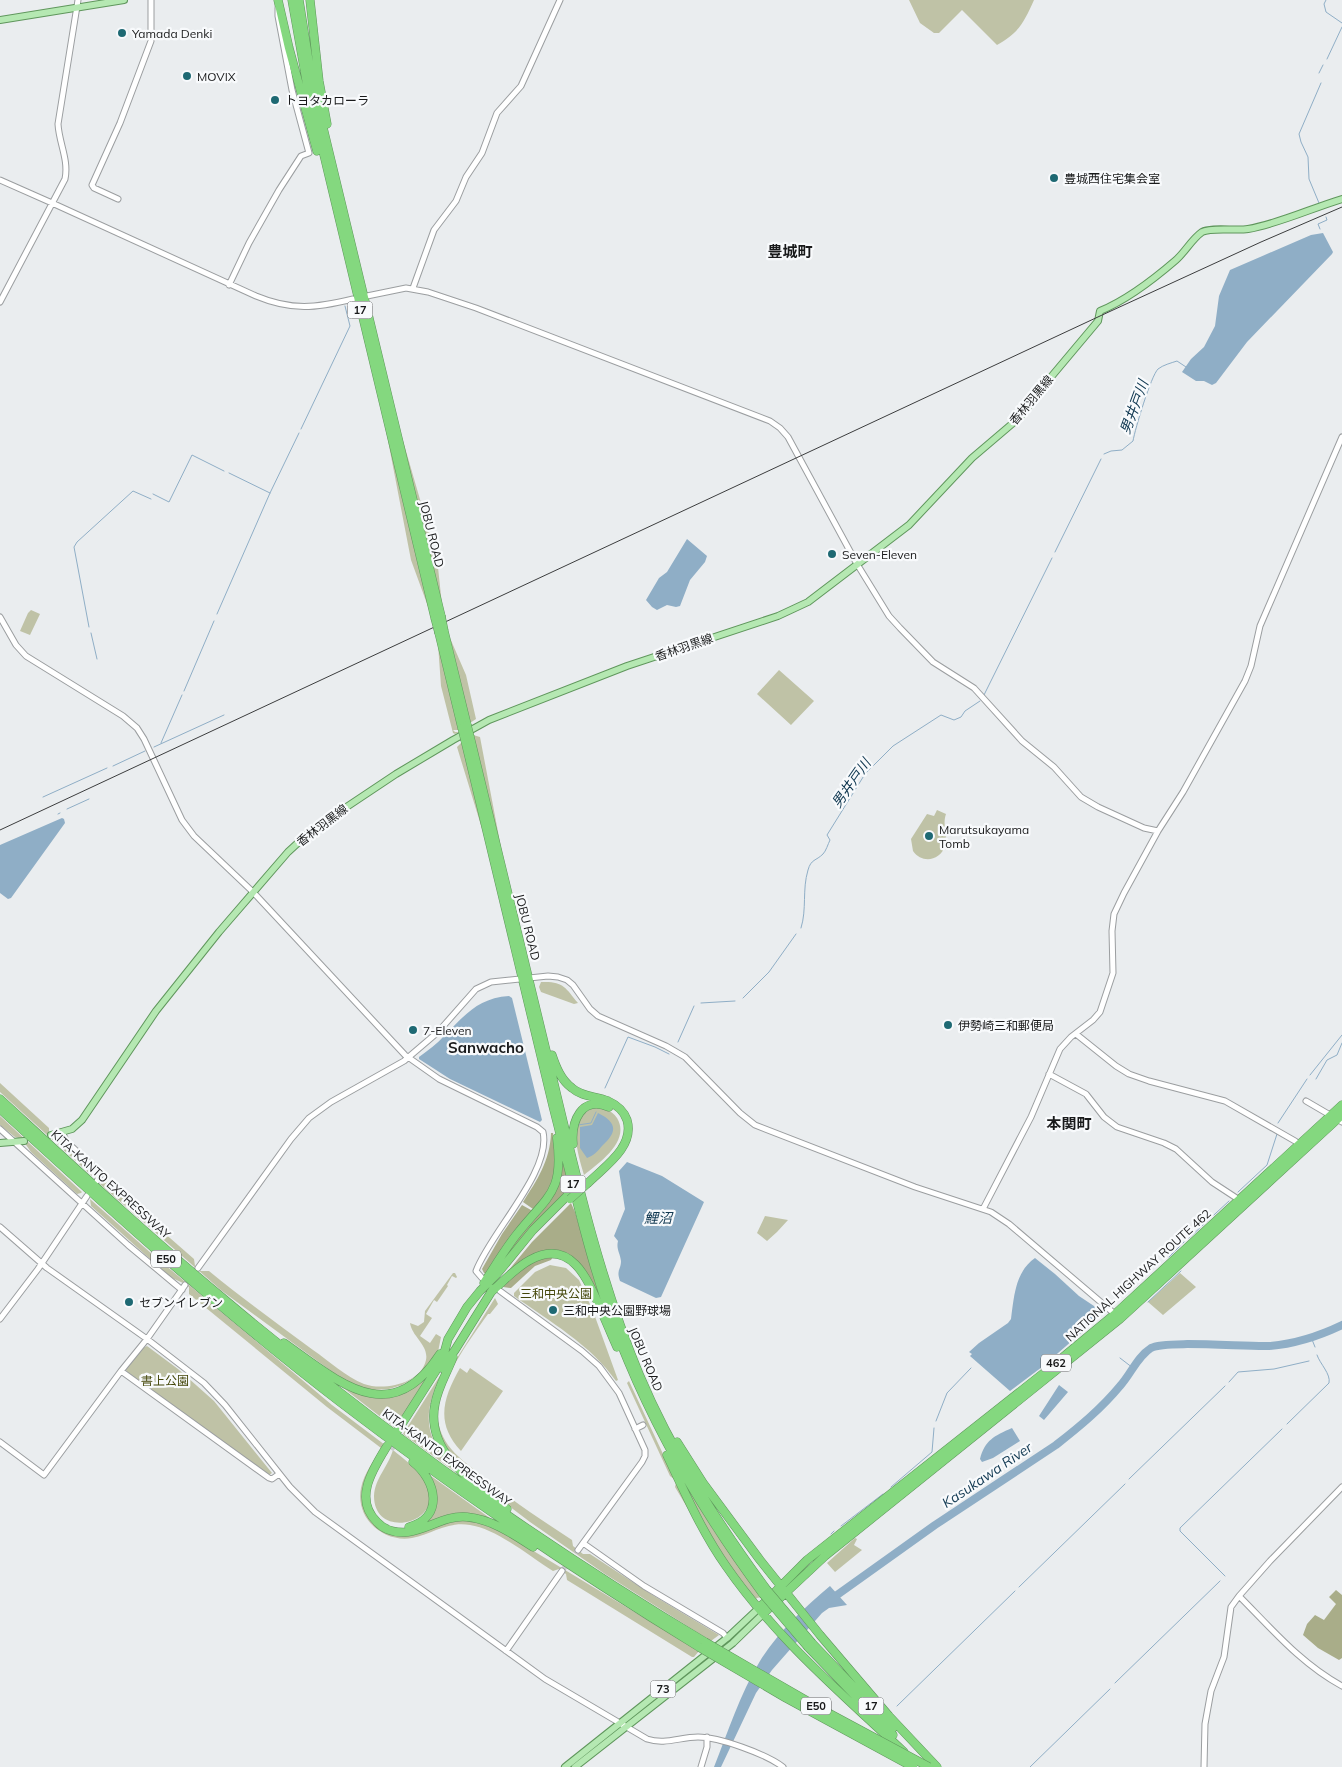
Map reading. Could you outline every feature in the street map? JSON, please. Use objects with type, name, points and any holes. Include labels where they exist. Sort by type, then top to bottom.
[{"type":"highway","name":"JOBU ROAD","points":[[292,0],[307,84],[442,632],[525,978],[548,1088],[598,1278],[619,1339],[658,1429],[704,1510],[765,1592],[810,1645],[923,1767]]},
{"type":"highway","name":"JOBU ROAD","points":[[299,0],[312,82],[338,205]]},
{"type":"highway","points":[[310,0],[319,82],[338,205]]},
{"type":"highway","points":[[279,3],[311,130],[338,205]]},
{"type":"highway","name":"JOBU ROAD","points":[[525,978],[538,1013],[586,1212],[612,1302],[627,1343],[651,1400],[696,1486],[765,1592]]},
{"type":"highway","points":[[538,1013],[547,1036],[553,1060],[564,1081],[577,1092],[604,1100],[616,1106],[623,1113],[627,1122],[628,1136],[622,1150],[587,1180]]},
{"type":"highway","points":[[480,1291],[510,1242],[546,1202],[556,1182],[559,1156],[548,1088]]},
{"type":"highway","name":"KITA-KANTO EXPRESSWAY","points":[[0,1099],[109,1199],[224,1299],[343,1395],[409,1444],[513,1519],[786,1698],[913,1767]]},
{"type":"highway","points":[[224,1299],[350,1387],[364,1392],[389,1393],[405,1388],[430,1368],[446,1345],[467,1307],[480,1291],[497,1274],[533,1230],[569,1197],[587,1180],[619,1145],[623,1136],[623,1123],[613,1109],[604,1105],[593,1105],[580,1112],[572,1130],[573,1145],[581,1176],[586,1212]]},
{"type":"highway","name":"NATIONAL HIGHWAY ROUTE 462","points":[[761,1611],[783,1589],[1117,1316],[1338,1118],[1342,1105]]},
{"type":"highway","name":"KITA-KANTO EXPRESSWAY","points":[[0,1109],[170,1263],[338,1401],[472,1499],[610,1592],[837,1718],[931,1767]]},
{"type":"highway","name":"NATIONAL HIGHWAY ROUTE 462","points":[[1242,1202],[1300,1145],[1338,1118]]},
{"type":"highway","points":[[496,1291],[500,1276],[525,1244],[569,1197]]},
{"type":"highway","points":[[446,1345],[442,1361],[399,1431],[496,1291],[522,1265],[540,1256],[558,1255],[574,1262],[590,1283],[647,1414],[708,1538],[733,1576],[777,1629],[829,1683],[923,1767]]},
{"type":"highway","points":[[455,1350],[434,1405],[434,1429],[441,1446],[454,1464],[469,1479],[565,1553]]},
{"type":"highway","points":[[642,1394],[647,1414],[658,1429]]},
{"type":"highway","points":[[651,1400],[703,1483],[783,1589],[889,1716],[937,1767]]},
{"type":"highway","points":[[338,1401],[419,1467],[429,1480],[434,1496],[431,1510],[423,1520],[406,1528],[398,1528],[385,1523],[376,1514],[370,1501],[373,1481],[389,1447],[368,1481],[366,1495],[370,1514],[383,1528],[394,1532],[407,1532],[452,1517],[468,1517],[482,1520],[504,1529],[610,1592]]},
{"type":"highway","name":"JOBU ROAD","points":[[810,1645],[931,1767]]},
{"type":"main road","points":[[0,20],[78,4],[124,0]]},
{"type":"main road","name":"香林羽黒線","points":[[50,1135],[74,1128],[82,1120],[156,1011],[253,892],[288,852],[312,830],[396,774],[479,725],[627,666],[796,609],[808,602],[909,525],[972,458],[1019,418],[1098,321],[1100,311],[1120,302],[1160,272],[1176,259],[1201,233],[1208,230],[1254,228],[1342,199]]},
{"type":"main road","points":[[0,1143],[24,1141]]},
{"type":"main road","name":"73","points":[[565,1767],[761,1611]]},
{"type":"main road","name":"73","points":[[576,1767],[741,1636],[761,1611]]},
{"type":"street","points":[[118,200],[94,188],[92,185],[120,123],[151,41],[151,0]]},
{"type":"street","points":[[413,288],[434,230],[456,201],[466,177],[482,153],[497,113],[521,86],[560,0]]},
{"type":"street","points":[[229,284],[248,243],[279,190],[301,156],[309,152],[300,125],[290,81],[278,16],[279,3]]},
{"type":"street","points":[[0,302],[66,174],[58,124],[78,4]]},
{"type":"street","points":[[0,180],[52,202],[266,301],[288,306],[323,306],[353,300]]},
{"type":"street","points":[[367,296],[398,289],[413,288],[476,308],[774,423],[788,437],[857,564],[889,616],[933,662],[974,688],[1022,741],[1050,764],[1081,797],[1144,828],[1158,831]]},
{"type":"street","points":[[983,1209],[1031,1117],[1060,1050],[1093,1020],[1102,1006],[1113,973],[1112,931],[1114,914],[1158,831],[1183,792],[1245,681],[1251,666],[1260,626],[1342,437]]},
{"type":"street","points":[[0,617],[16,645],[26,656],[123,716],[136,728],[144,739],[185,824],[194,836],[253,892],[408,1058],[451,1085],[537,1127],[543,1132],[543,1150],[539,1164],[485,1253],[476,1271],[482,1278]]},
{"type":"street","points":[[198,1268],[305,1122],[320,1109],[408,1058],[438,1032],[476,989],[491,982],[554,976],[563,978],[573,985],[587,1006],[598,1016],[674,1050],[691,1062],[754,1125],[920,1189],[983,1209],[1002,1219],[1117,1316]]},
{"type":"street","points":[[1076,1034],[1129,1074],[1225,1101],[1295,1140],[1300,1145]]},
{"type":"street","points":[[1049,1074],[1086,1094],[1104,1117],[1113,1125],[1176,1149],[1212,1182],[1242,1202]]},
{"type":"street","points":[[1306,1101],[1338,1118]]},
{"type":"street","points":[[0,1129],[82,1203],[184,1288],[148,1339],[121,1370],[44,1475],[0,1442]]},
{"type":"street","points":[[62,1132],[66,1140],[99,1172],[100,1175],[97,1181]]},
{"type":"street","points":[[0,1319],[42,1263],[87,1196]]},
{"type":"street","points":[[0,1227],[42,1263],[188,1369],[212,1391],[296,1495],[315,1512],[545,1679],[643,1738],[655,1742],[666,1742],[707,1737],[750,1751],[783,1767]]},
{"type":"street","points":[[496,1291],[582,1351],[599,1366],[619,1393],[645,1450],[644,1458],[578,1550]]},
{"type":"street","points":[[121,1370],[269,1478],[279,1474]]},
{"type":"street","points":[[635,1429],[643,1425]]},
{"type":"street","points":[[1204,1767],[1204,1733],[1211,1691],[1224,1657],[1231,1607],[1239,1596],[1342,1487]]},
{"type":"street","points":[[583,1543],[626,1574],[723,1633],[727,1638]]},
{"type":"street","points":[[506,1651],[562,1571]]},
{"type":"street","points":[[1239,1596],[1301,1658],[1342,1686]]},
{"type":"street","points":[[701,1767],[707,1746],[707,1737]]},
{"type":"green space","points":[[909,0],[1034,0],[1016,31],[997,45],[962,10],[939,33],[934,33],[920,23]]},
{"type":"green space","points":[[385,425],[430,612],[411,560]]},
{"type":"green space","points":[[399,427],[437,558],[442,605]]},
{"type":"green space","points":[[31,610],[40,614],[30,635],[20,631]]},
{"type":"green space","points":[[450,638],[466,675],[476,719],[470,723]]},
{"type":"green space","points":[[438,644],[459,730],[453,730],[459,732],[455,734],[453,733],[441,686]]},
{"type":"green space","points":[[779,670],[814,701],[791,725],[757,694]]},
{"type":"green space","points":[[473,735],[480,737],[503,858]]},
{"type":"green space","points":[[462,742],[483,832],[457,747]]},
{"type":"green space","name":"Marutsukayama Tomb","points":[[937,810],[946,814],[945,846],[943,851],[935,858],[921,858],[913,851],[911,839],[927,814],[934,816]]},
{"type":"green space","points":[[541,982],[563,986],[578,1003],[574,1004],[541,992],[539,987]]},
{"type":"green space","points":[[0,1083],[49,1128],[49,1133],[53,1139],[60,1138],[91,1168],[92,1176],[0,1092]]},
{"type":"green space","points":[[593,1108],[600,1108],[615,1115],[620,1127],[620,1135],[617,1143],[605,1158],[584,1175],[577,1148],[577,1129],[579,1121],[585,1113]]},
{"type":"green space","points":[[0,1116],[82,1192],[77,1194],[31,1152],[22,1139],[15,1137],[0,1125]]},
{"type":"green space","points":[[551,1133],[553,1133],[556,1151],[555,1174],[549,1191],[486,1274],[482,1269],[502,1234],[522,1205],[531,1210],[533,1209],[523,1202],[538,1178],[545,1161]]},
{"type":"green space","points":[[562,1156],[570,1188],[565,1188],[568,1192],[520,1240],[496,1272],[506,1251],[549,1200]]},
{"type":"green space","points":[[106,1182],[194,1259],[195,1266],[201,1271],[209,1271],[338,1368],[364,1384],[381,1387],[400,1384],[417,1375],[423,1368],[426,1360],[425,1350],[411,1328],[410,1323],[418,1326],[424,1322],[425,1311],[453,1273],[455,1273],[457,1277],[452,1276],[448,1286],[437,1302],[434,1300],[426,1314],[432,1318],[420,1336],[430,1343],[436,1334],[441,1337],[438,1352],[421,1373],[402,1385],[389,1389],[366,1389],[342,1379],[222,1291],[100,1184]]},
{"type":"green space","points":[[90,1199],[152,1254],[332,1405],[385,1445],[367,1475],[362,1495],[366,1513],[378,1528],[395,1536],[405,1536],[460,1520],[476,1522],[490,1527],[517,1541],[699,1651],[692,1657],[567,1580],[566,1574],[559,1569],[553,1571],[502,1537],[491,1532],[462,1524],[447,1526],[412,1538],[401,1539],[391,1537],[373,1526],[362,1509],[360,1499],[361,1488],[364,1477],[381,1448],[327,1407],[189,1294],[189,1287],[168,1275],[91,1206]]},
{"type":"green space","points":[[571,1203],[603,1307],[577,1261],[552,1251],[503,1277],[532,1242]]},
{"type":"green space","points":[[765,1216],[788,1220],[767,1241],[757,1233]]},
{"type":"green space","points":[[553,1257],[551,1260],[535,1266],[511,1288],[503,1287],[513,1276],[531,1263]]},
{"type":"green space","name":"三和中央公園","points":[[550,1265],[566,1268],[579,1280],[593,1311],[618,1380],[616,1381],[606,1368],[582,1345],[514,1296],[514,1293],[535,1272]]},
{"type":"green space","points":[[1180,1273],[1196,1287],[1163,1315],[1148,1302]]},
{"type":"green space","points":[[495,1298],[498,1304],[488,1314],[467,1345],[453,1367],[443,1388],[457,1358]]},
{"type":"green space","name":"書上公園","points":[[147,1346],[178,1369],[214,1401],[272,1473],[269,1475],[127,1372],[125,1368]]},
{"type":"green space","points":[[460,1368],[467,1373],[470,1368],[503,1391],[461,1451],[447,1430],[444,1410],[449,1390]]},
{"type":"green space","points":[[432,1369],[395,1428],[342,1387],[357,1393],[381,1397],[400,1391]]},
{"type":"green space","points":[[441,1374],[431,1402],[429,1425],[437,1447],[454,1471],[403,1434]]},
{"type":"green space","points":[[629,1381],[670,1469],[710,1546],[675,1487],[676,1483],[670,1476],[627,1383]]},
{"type":"green space","points":[[439,1401],[438,1418],[442,1435],[451,1449],[462,1460],[513,1500],[572,1540],[573,1546],[583,1554],[590,1554],[654,1596],[719,1635],[711,1641],[605,1574],[530,1522],[476,1481],[452,1458],[438,1431],[436,1410]]},
{"type":"green space","points":[[393,1450],[421,1475],[430,1494],[428,1506],[420,1516],[410,1521],[397,1523],[386,1519],[377,1511],[374,1496],[379,1478]]},
{"type":"green space","points":[[679,1474],[714,1531],[761,1597],[755,1600],[720,1554]]},
{"type":"green space","points":[[431,1476],[494,1521],[474,1515],[458,1514],[442,1517],[422,1525],[436,1502],[436,1491]]},
{"type":"green space","points":[[855,1538],[857,1539],[854,1545],[862,1550],[835,1572],[827,1563]]},
{"type":"green space","points":[[1336,1590],[1342,1595],[1342,1658],[1339,1660],[1318,1648],[1303,1635],[1307,1624],[1315,1615],[1324,1620],[1336,1604],[1329,1597]]},
{"type":"water","points":[[1323,233],[1333,252],[1332,254],[1247,342],[1216,383],[1212,385],[1204,381],[1196,381],[1182,372],[1191,359],[1204,347],[1215,326],[1219,296],[1230,270],[1311,235]]},
{"type":"water","points":[[687,539],[707,556],[705,562],[690,580],[680,606],[667,605],[657,610],[646,600],[659,578],[667,572]]},
{"type":"water","points":[[62,818],[65,823],[11,898],[8,899],[0,893],[0,845]]},
{"type":"water","points":[[509,996],[512,998],[542,1120],[540,1122],[450,1079],[419,1059],[480,1004],[498,997]]},
{"type":"water","points":[[598,1113],[609,1120],[612,1124],[613,1132],[597,1151],[587,1158],[580,1148],[580,1127],[592,1125]]},
{"type":"water","name":"鯉沼","points":[[627,1162],[662,1176],[704,1202],[661,1297],[656,1298],[620,1281],[621,1261],[618,1241],[614,1236],[625,1209],[619,1171]]},
{"type":"water","points":[[1035,1258],[1079,1296],[1097,1308],[1097,1315],[1081,1333],[1042,1367],[1010,1391],[970,1356],[972,1354],[969,1352],[1011,1319],[1019,1278],[1023,1270]]},
{"type":"water","points":[[1059,1385],[1068,1392],[1044,1420],[1039,1416]]},
{"type":"water","points":[[1012,1428],[1020,1441],[993,1458],[982,1462],[980,1459],[982,1453],[991,1439]]},
{"type":"water","points":[[830,1586],[847,1605],[829,1608],[822,1613],[772,1670],[756,1693],[721,1767],[714,1767],[740,1700],[767,1650],[792,1621]]},
{"type":"waterway","name":"男井戸川","points":[[1326,0],[1324,4],[1326,12],[1342,23]]},
{"type":"waterway","name":"男井戸川","points":[[1327,59],[1342,27]]},
{"type":"waterway","name":"男井戸川","points":[[1319,73],[1323,65]]},
{"type":"waterway","name":"男井戸川","points":[[1319,203],[1309,179],[1308,157],[1299,134],[1321,83]]},
{"type":"waterway","name":"男井戸川","points":[[1320,229],[1318,224],[1327,220],[1326,217]]},
{"type":"waterway","points":[[301,429],[350,326],[345,306]]},
{"type":"waterway","name":"男井戸川","points":[[1104,454],[1122,450],[1133,441],[1140,415],[1158,369],[1177,361],[1186,367]]},
{"type":"waterway","points":[[217,614],[270,493],[299,433]]},
{"type":"waterway","points":[[153,494],[169,502],[192,455],[224,471]]},
{"type":"waterway","name":"男井戸川","points":[[1055,552],[1101,459]]},
{"type":"waterway","points":[[229,473],[270,493]]},
{"type":"waterway","points":[[89,627],[74,547],[77,542],[133,491],[151,499]]},
{"type":"waterway","name":"男井戸川","points":[[984,695],[1052,558]]},
{"type":"waterway","points":[[184,691],[214,621]]},
{"type":"waterway","points":[[91,633],[97,659]]},
{"type":"waterway","points":[[161,743],[182,695]]},
{"type":"waterway","name":"男井戸川","points":[[801,928],[804,914],[806,877],[809,866],[825,851],[830,840],[827,835],[865,774],[893,746],[941,715],[954,720],[961,717],[965,711],[980,701]]},
{"type":"waterway","points":[[154,747],[224,715]]},
{"type":"waterway","points":[[113,766],[145,751]]},
{"type":"waterway","points":[[43,797],[107,768]]},
{"type":"waterway","points":[[67,809],[89,799]]},
{"type":"waterway","name":"男井戸川","points":[[743,998],[769,972],[796,934]]},
{"type":"waterway","name":"男井戸川","points":[[701,1003],[735,1001]]},
{"type":"waterway","name":"男井戸川","points":[[678,1042],[694,1006]]},
{"type":"waterway","points":[[1310,1075],[1342,1035]]},
{"type":"waterway","name":"男井戸川","points":[[605,1088],[628,1037],[669,1054]]},
{"type":"waterway","points":[[1316,1079],[1327,1060],[1337,1055],[1342,1043]]},
{"type":"waterway","points":[[1278,1123],[1307,1079]]},
{"type":"waterway","name":"男井戸川","points":[[578,1125],[591,1123],[596,1112]]},
{"type":"waterway","points":[[1238,1192],[1267,1165],[1277,1134]]},
{"type":"waterway","points":[[1189,1238],[1229,1201]]},
{"type":"waterway","points":[[1169,1257],[1184,1242]]},
{"type":"waterway","points":[[1148,1302],[1181,1271]]},
{"type":"waterway","name":"Kasukawa River","points":[[830,1600],[935,1525],[1056,1445],[1105,1402],[1124,1381],[1142,1356],[1151,1348],[1172,1344],[1278,1345],[1306,1339],[1342,1325]]},
{"type":"waterway","points":[[1311,1337],[1315,1347]]},
{"type":"waterway","points":[[1287,1424],[1329,1383],[1328,1376],[1317,1355]]},
{"type":"waterway","points":[[1120,1358],[1133,1368]]},
{"type":"waterway","points":[[1229,1382],[1238,1372],[1274,1369],[1309,1361]]},
{"type":"waterway","points":[[936,1421],[947,1393],[971,1368]]},
{"type":"waterway","points":[[1129,1479],[1225,1386]]},
{"type":"waterway","points":[[891,1487],[932,1452],[934,1428]]},
{"type":"waterway","points":[[1225,1576],[1180,1531],[1180,1528],[1282,1429]]},
{"type":"waterway","points":[[1019,1587],[1125,1484]]},
{"type":"waterway","points":[[841,1526],[883,1494]]},
{"type":"waterway","points":[[831,1534],[834,1531]]},
{"type":"waterway","points":[[1115,1683],[1220,1581]]},
{"type":"waterway","points":[[897,1706],[1015,1591]]},
{"type":"waterway","points":[[1030,1767],[1110,1689]]},
{"type":"tunnel","points":[[390,1449],[401,1433]]},
{"type":"tunnel","points":[[562,1571],[578,1550]]},
{"type":"railway","points":[[0,830],[1100,316],[1342,207]]},
{"type":"place","name":"Yamada Denki","points":[[122,33]]},
{"type":"place","name":"MOVIX","points":[[187,76]]},
{"type":"place","name":"トヨタカローラ","points":[[275,100]]},
{"type":"place","name":"豊城西住宅集会室","points":[[1054,178]]},
{"type":"place","name":"Seven-Eleven","points":[[832,554]]},
{"type":"place","name":"Marutsukayama Tomb","points":[[929,836]]},
{"type":"place","name":"伊勢崎三和郵便局","points":[[948,1025]]},
{"type":"place","name":"7-Eleven","points":[[413,1030]]},
{"type":"place","name":"セブンイレブン","points":[[129,1302]]},
{"type":"place","name":"三和中央公園野球場","points":[[553,1310]]},
{"type":"district","name":"豊城町","points":[[790,251]]},
{"type":"district","name":"Sanwacho","points":[[486,1047]]},
{"type":"district","name":"本関町","points":[[1069,1123]]}]
